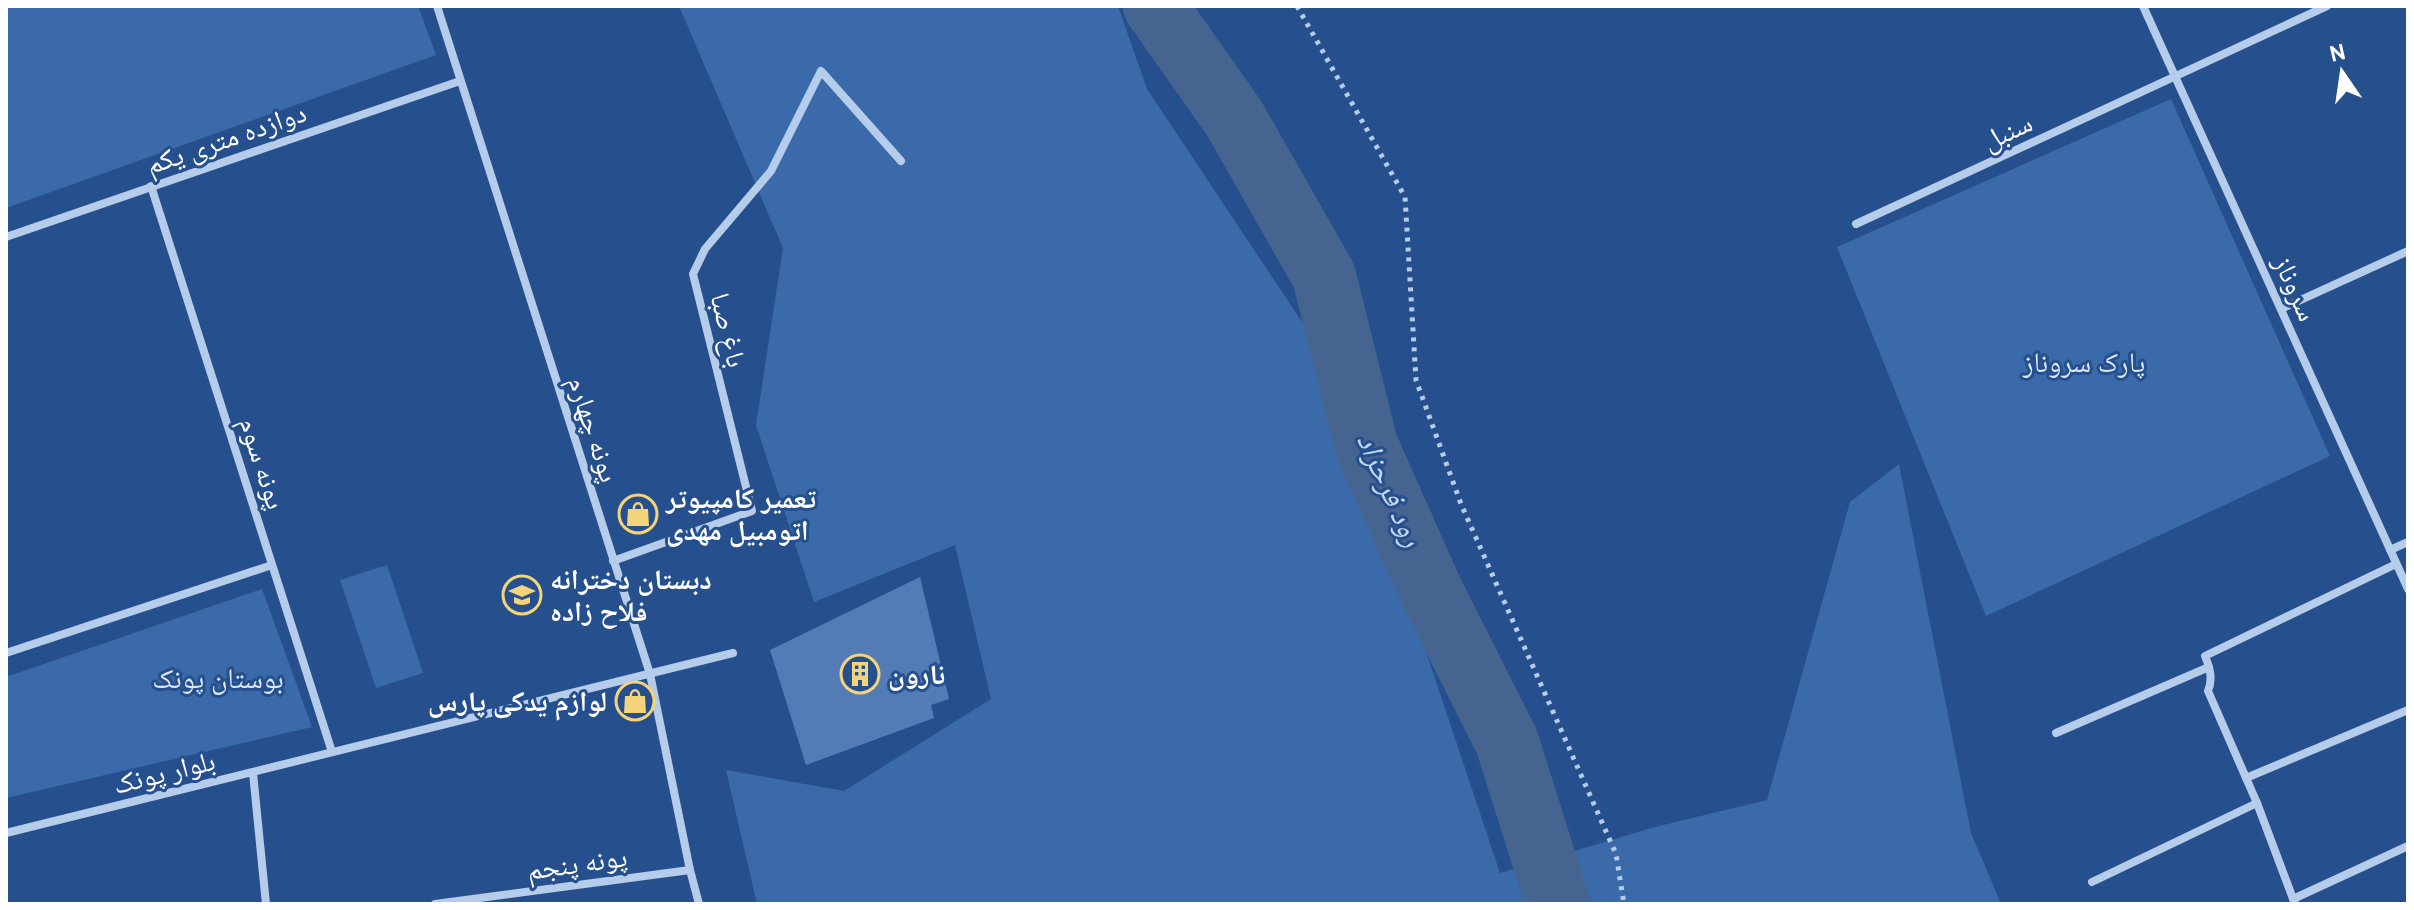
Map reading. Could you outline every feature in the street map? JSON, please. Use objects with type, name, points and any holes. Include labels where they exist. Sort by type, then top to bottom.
[{"type":"street","name":"پونه چهارم","points":[[437,6],[650,674],[690,870]]},
{"type":"street","name":"سروناز","points":[[2143,6],[2408,589]]},
{"type":"street","name":"سنبل","points":[[1856,224],[2327,6]]},
{"type":"street","name":"باغ صبا","points":[[613,561],[752,511],[693,274],[705,249],[771,171],[821,71],[901,161]]},
{"type":"street","name":"دوازده متری یکم","points":[[6,237],[460,81]]},
{"type":"street","name":"پونه سوم","points":[[151,186],[332,752]]},
{"type":"street","points":[[2281,309],[2408,251]]},
{"type":"street","points":[[2390,550],[2408,542]]},
{"type":"street","points":[[2396,564],[2205,656],[2212,683],[2208,691],[2257,803],[2294,902],[2408,846]]},
{"type":"street","points":[[6,653],[272,565]]},
{"type":"street","name":"بلوار پونک","points":[[6,833],[733,653]]},
{"type":"street","points":[[2056,733],[2209,667]]},
{"type":"street","points":[[2246,778],[2408,710]]},
{"type":"street","points":[[253,773],[266,904]]},
{"type":"street","points":[[2092,882],[2257,803]]},
{"type":"street","points":[[690,870],[699,904]]},
{"type":"street","name":"پونه پنجم","points":[[435,904],[690,870]]},
{"type":"path","points":[[1297,6],[1405,197],[1416,380],[1461,504],[1616,854],[1624,904]]},
{"type":"green space","points":[[6,6],[418,6],[436,55],[6,208]]},
{"type":"green space","points":[[679,6],[1118,6],[1147,89],[1330,364],[1500,873],[1655,827],[1767,800],[1850,502],[1899,464],[1971,833],[2001,904],[757,904],[726,770],[844,791],[991,699],[955,545],[814,602],[756,425],[783,248]]},
{"type":"green space","name":"پارک سروناز","points":[[2171,99],[2330,456],[1986,616],[1837,247]]},
{"type":"green space","points":[[387,565],[423,673],[376,688],[340,580]]},
{"type":"green space","name":"بوستان پونک","points":[[262,589],[312,727],[6,798],[6,677]]},
{"type":"building","name":"نارون","points":[[920,577],[949,699],[931,705],[934,718],[806,765],[770,650]]},
{"type":"waterway","name":"رود فرحزاد","points":[[1155,6],[1234,118],[1324,276],[1366,445],[1430,589],[1507,742],[1558,904]]},
{"type":"place","name":"تعمیر کامپیوتر اتومبیل مهدی","points":[[638,514]]},
{"type":"place","name":"دبستان دخترانه فلاح زاده","points":[[522,595]]},
{"type":"place","name":"نارون","points":[[860,674]]},
{"type":"place","name":"لوازم یدکی پارس","points":[[635,701]]}]
